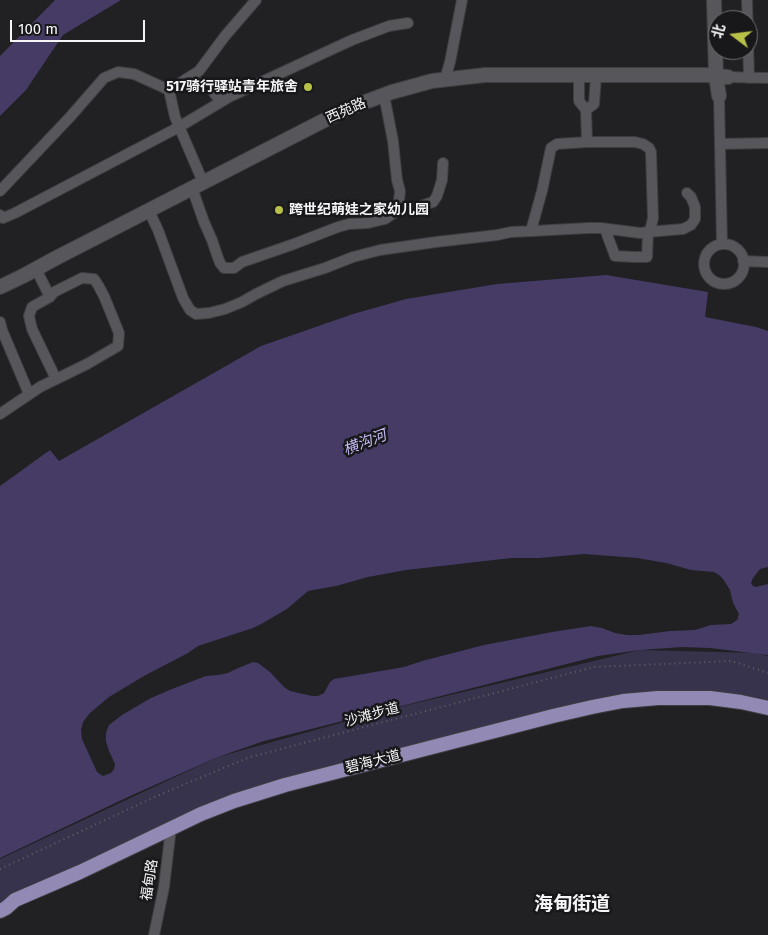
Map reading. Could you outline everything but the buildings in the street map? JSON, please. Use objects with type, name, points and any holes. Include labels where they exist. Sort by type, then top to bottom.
[{"type":"main road","points":[[714,0],[722,76]]},
{"type":"main road","points":[[719,96],[722,76],[721,60]]},
{"type":"main road","name":"西苑路","points":[[0,287],[349,108],[413,86],[445,79],[485,75],[722,76]]},
{"type":"main road","name":"碧海大道","points":[[0,916],[212,810],[284,785],[600,705],[643,698],[728,700],[768,708]]},
{"type":"main road","name":"碧海大道","points":[[0,910],[6,908],[15,900],[170,831],[239,805],[286,790],[610,708],[644,703],[710,704],[768,712]]},
{"type":"street","points":[[169,90],[199,71],[256,0]]},
{"type":"street","points":[[445,79],[462,0]]},
{"type":"street","points":[[747,0],[749,78]]},
{"type":"street","points":[[0,215],[2,218],[15,213],[179,127],[221,102],[352,40],[389,26],[408,23]]},
{"type":"street","points":[[0,190],[70,117],[104,78],[118,72],[134,74],[169,90]]},
{"type":"street","points":[[579,76],[579,101],[586,110],[587,142]]},
{"type":"street","points":[[586,110],[594,104],[596,76]]},
{"type":"street","points":[[722,76],[768,78]]},
{"type":"street","points":[[186,79],[211,89],[221,102]]},
{"type":"street","points":[[169,90],[175,116],[198,185],[204,222],[220,263],[224,268],[234,268],[242,262],[338,227],[386,219],[398,210],[415,208],[433,202],[438,196],[442,180],[443,163]]},
{"type":"street","points":[[384,95],[400,191],[398,210]]},
{"type":"street","points":[[719,96],[722,244]]},
{"type":"street","points":[[533,231],[532,228],[551,148],[557,144],[587,142],[635,142],[643,144],[652,152],[653,218],[652,227],[648,232],[647,257],[614,256],[605,229]]},
{"type":"street","points":[[720,144],[768,142]]},
{"type":"street","points":[[149,211],[183,298],[190,310],[196,314],[209,313],[225,308],[242,302],[284,281],[353,257],[380,250],[511,232],[588,228],[640,233],[683,229],[692,225],[695,219],[695,207],[687,193]]},
{"type":"street","points":[[722,244],[733,246],[738,250],[743,261],[743,267],[737,279],[731,283],[720,284],[711,280],[707,275],[704,262],[709,250],[714,246],[722,244]]},
{"type":"street","points":[[743,261],[768,262]]},
{"type":"street","points":[[36,269],[50,297]]},
{"type":"street","points":[[0,414],[40,387],[88,364],[118,346],[119,333],[104,296],[94,280],[82,278],[54,292],[50,297],[41,300],[32,307],[29,316],[32,329],[56,379]]},
{"type":"street","points":[[0,322],[29,394]]},
{"type":"street","name":"福甸路","points":[[154,935],[164,888],[170,831]]},
{"type":"path","name":"沙滩步道","points":[[0,869],[159,795],[250,758],[594,668],[731,661],[768,673]]},
{"type":"shaded area","points":[[640,650],[756,653],[768,656],[768,708],[634,699],[212,810],[0,907],[0,859],[218,757],[391,709]]},
{"type":"water","points":[[55,0],[121,0],[63,35],[26,90],[0,116],[0,56]]},
{"type":"water","name":"横沟河","points":[[606,275],[708,292],[705,317],[768,331],[768,567],[760,569],[751,583],[756,587],[768,584],[768,655],[710,648],[682,647],[598,656],[264,741],[218,757],[130,796],[0,858],[0,486],[50,450],[59,461],[261,346],[353,314],[406,299],[497,284]],"holes":[[[584,554],[637,558],[691,570],[714,572],[719,575],[730,590],[733,603],[739,614],[737,620],[731,624],[711,625],[695,630],[639,635],[615,633],[591,626],[552,632],[484,645],[404,667],[334,679],[330,682],[324,693],[318,696],[290,691],[270,672],[258,663],[253,662],[228,673],[206,676],[151,698],[109,725],[106,741],[115,764],[111,773],[103,776],[97,772],[82,739],[81,730],[83,722],[90,713],[109,697],[198,646],[263,623],[287,609],[308,591],[406,570],[511,558],[539,558]]]},
{"type":"place","name":"517骑行驿站青年旅舍","points":[[308,87]]},
{"type":"place","name":"跨世纪萌娃之家幼儿园","points":[[279,210]]},
{"type":"district","name":"海甸街道","points":[[572,905]]}]
